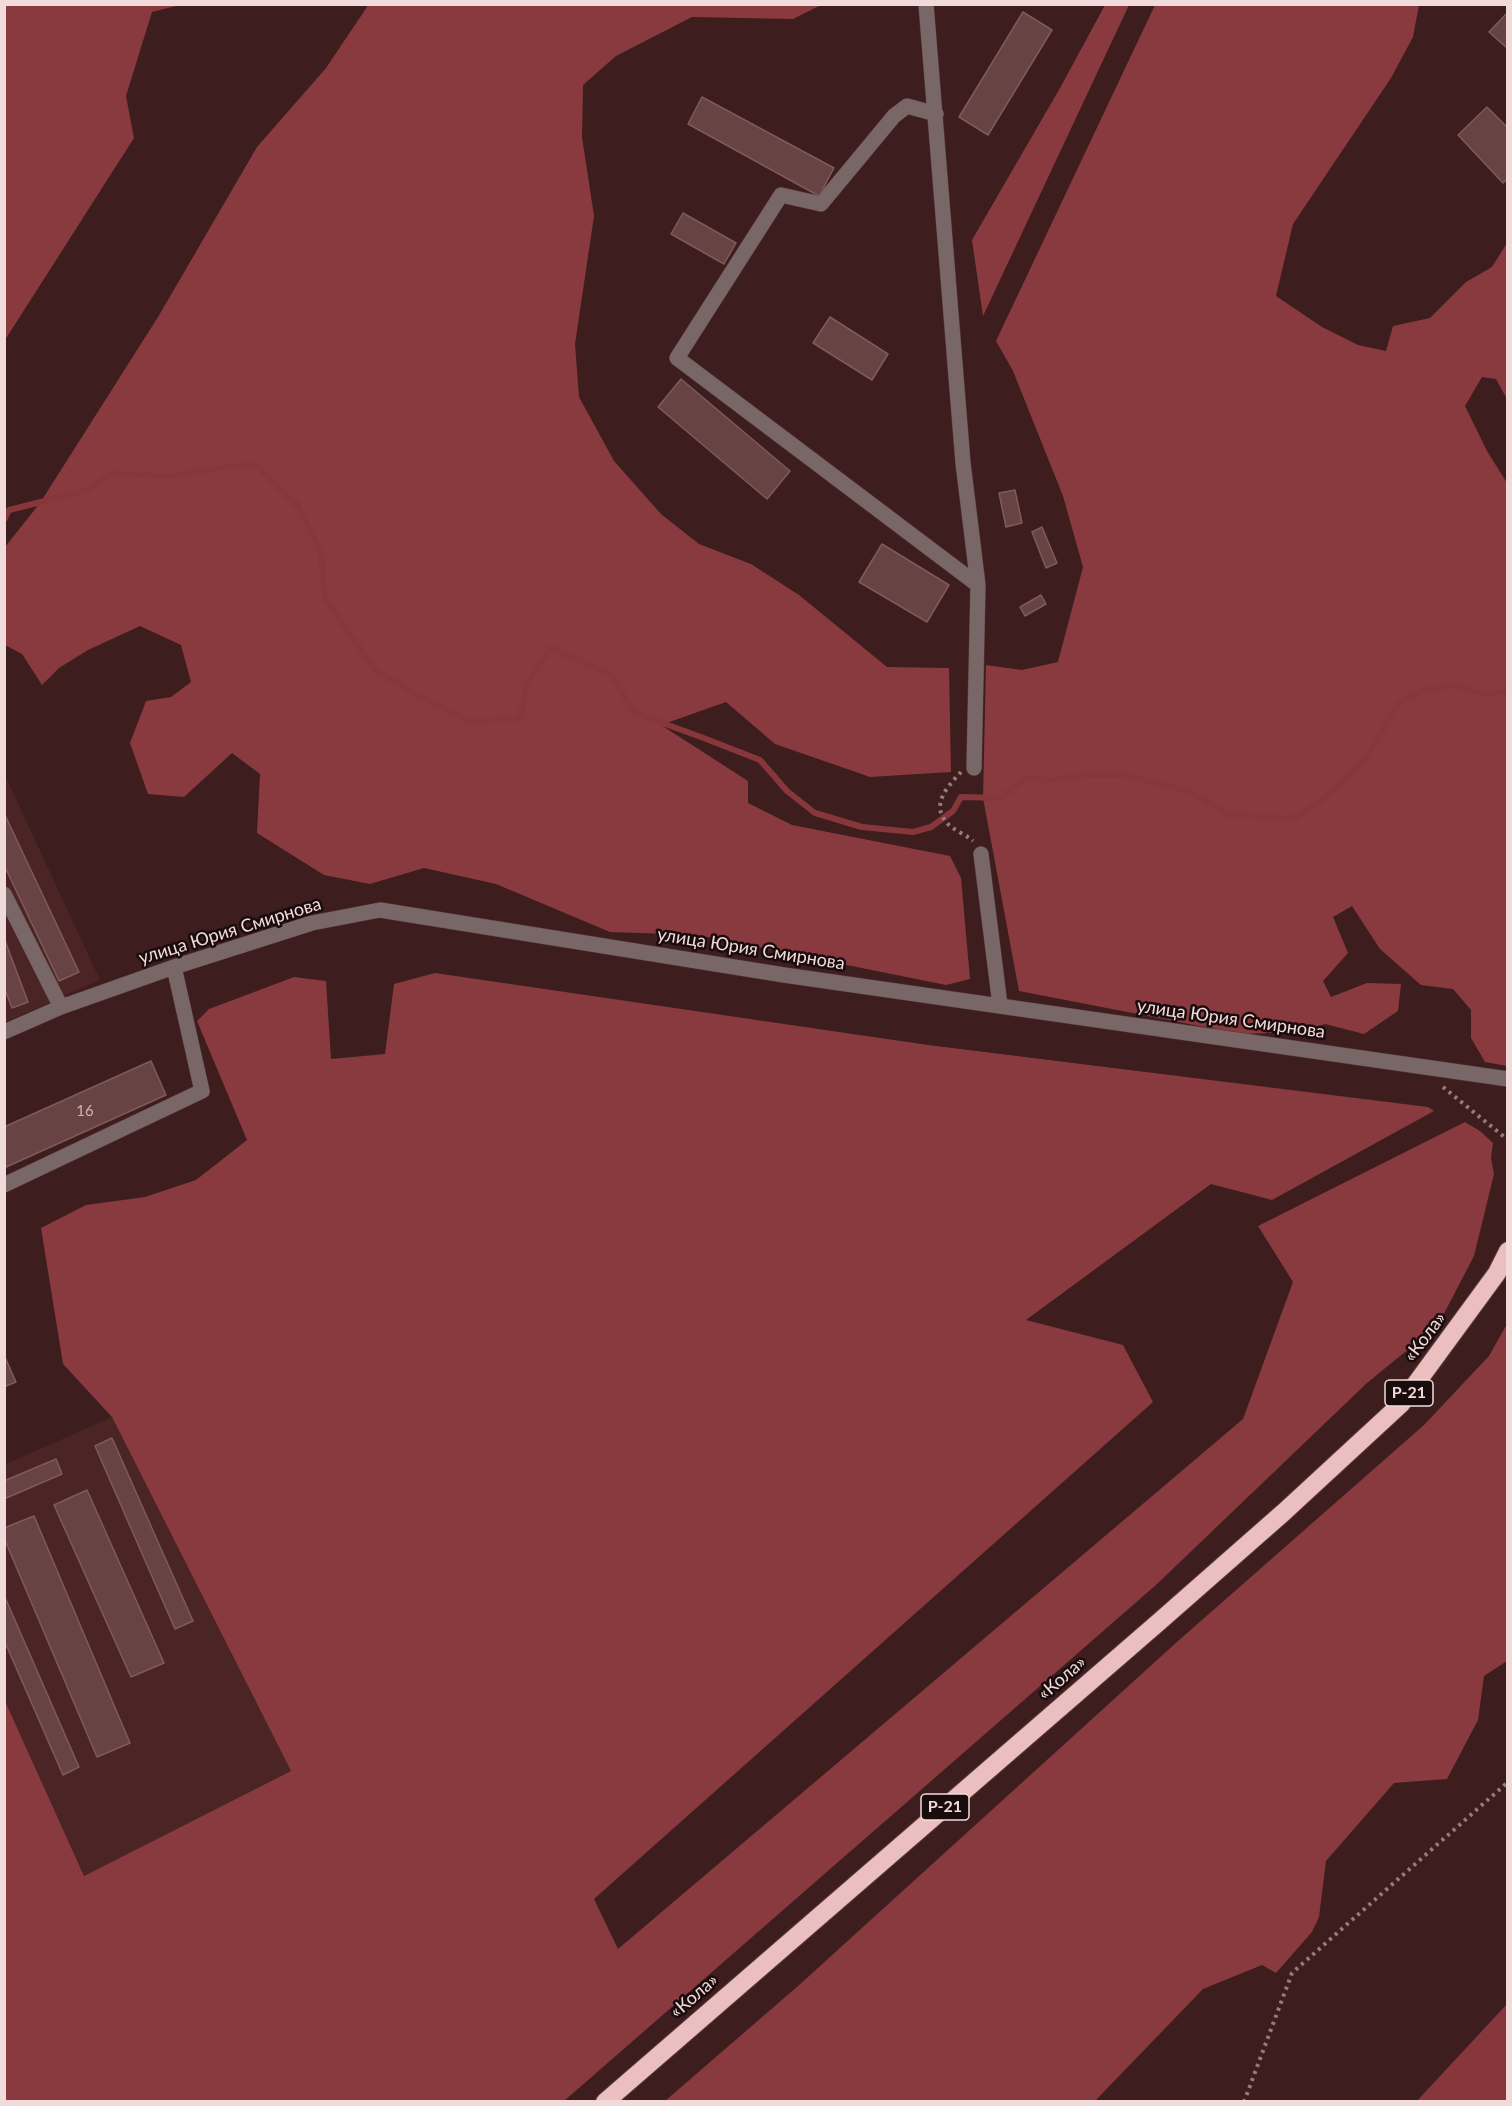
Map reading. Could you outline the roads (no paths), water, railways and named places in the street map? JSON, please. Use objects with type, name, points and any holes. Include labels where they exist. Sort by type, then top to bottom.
[{"type":"highway","name":"«Кола»","points":[[605,2102],[1178,1606],[1401,1404],[1497,1273],[1508,1251]]},
{"type":"street","points":[[926,4],[963,463],[978,585],[974,768]]},
{"type":"street","points":[[936,114],[907,106],[894,116],[821,204],[781,195],[677,358],[978,585]]},
{"type":"street","points":[[981,854],[1000,1005]]},
{"type":"street","points":[[4,894],[61,1007]]},
{"type":"street","name":"улица Юрия Смирнова","points":[[4,1032],[61,1007],[174,967],[312,923],[380,910],[772,973],[1508,1079]]},
{"type":"street","points":[[4,1185],[202,1091],[174,967]]},
{"type":"waterway","points":[[4,520],[9,510],[85,491],[112,474],[172,476],[217,468],[256,465],[298,506],[321,552],[325,598],[375,670],[468,721],[520,719],[527,684],[551,648],[610,674],[635,713],[760,760],[787,791],[815,813],[862,827],[913,832],[931,827],[953,811],[961,797],[1000,798],[1025,779],[1057,780],[1083,775],[1124,775],[1191,792],[1226,814],[1292,819],[1324,798],[1365,760],[1398,703],[1422,691],[1455,685],[1485,694],[1506,691],[1508,683]]}]
